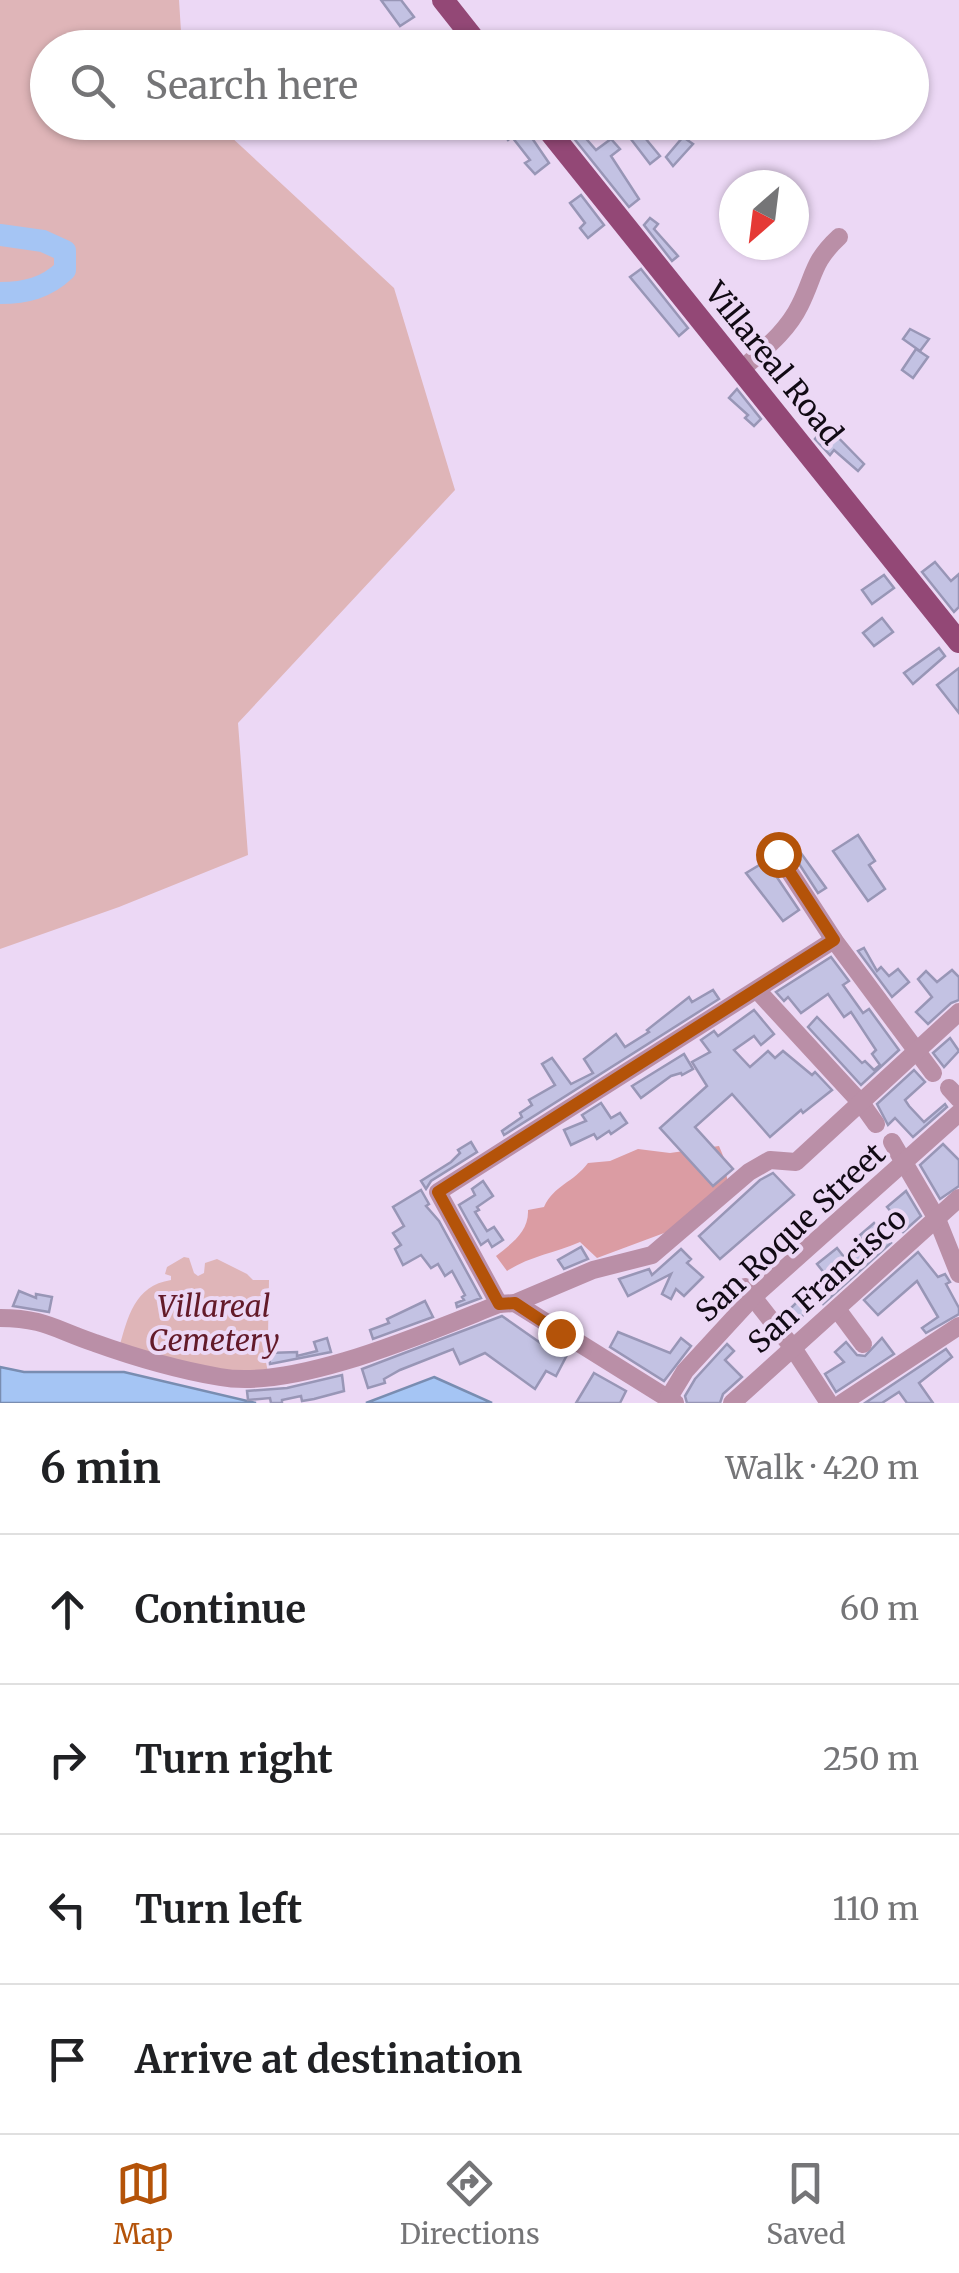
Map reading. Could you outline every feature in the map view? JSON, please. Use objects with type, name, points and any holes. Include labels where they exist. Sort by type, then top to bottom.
[{"type":"main road","points":[[443,0],[467,30]]},
{"type":"main road","name":"Villareal Road","points":[[556,140],[959,642]]},
{"type":"street","points":[[741,370],[776,340],[800,307],[819,256],[839,237]]},
{"type":"street","points":[[778,854],[834,940],[934,1073]]},
{"type":"street","points":[[671,1401],[507,1304],[438,1192],[834,940]]},
{"type":"street","points":[[756,990],[876,1124]]},
{"type":"street","points":[[0,1318],[54,1324],[101,1345],[220,1377],[246,1380],[293,1374],[388,1348],[593,1270],[652,1255],[749,1172],[770,1160],[796,1162],[959,1012]]},
{"type":"street","name":"San Roque Street","points":[[671,1401],[685,1371],[750,1292],[959,1113]]},
{"type":"street","points":[[892,1142],[937,1219],[959,1274]]},
{"type":"street","name":"San Francisco","points":[[732,1403],[959,1198]]},
{"type":"street","points":[[750,1292],[829,1403]]},
{"type":"street","points":[[837,1309],[863,1344]]},
{"type":"street","points":[[842,1403],[959,1326]]},
{"type":"green space","points":[[0,0],[179,0],[181,30],[30,30],[30,140],[234,140],[394,288],[455,490],[238,723],[248,855],[0,949]]},
{"type":"green space","name":"Villareal Cemetery","points":[[189,1258],[198,1276],[204,1273],[205,1263],[217,1259],[253,1280],[269,1280],[268,1336],[261,1339],[268,1372],[242,1378],[119,1348],[134,1305],[149,1289],[171,1280],[165,1274],[167,1267]]},
{"type":"shaded area","points":[[719,1146],[728,1185],[691,1223],[597,1258],[580,1242],[507,1271],[496,1256],[523,1231],[528,1210],[544,1207],[588,1163],[610,1161],[638,1149],[670,1153]]},
{"type":"water","points":[[0,1367],[24,1372],[124,1372],[256,1403],[0,1403]]},
{"type":"water","points":[[434,1377],[492,1403],[366,1403]]},
{"type":"building","points":[[381,0],[401,0],[414,17],[400,26]]},
{"type":"building","points":[[514,140],[533,140],[549,163],[535,174],[525,163],[530,160]]},
{"type":"building","points":[[575,140],[587,140],[596,150],[612,140],[620,149],[611,156],[639,199],[629,207]]},
{"type":"building","points":[[632,140],[647,140],[660,156],[650,164]]},
{"type":"building","points":[[680,140],[693,144],[673,166],[666,157]]},
{"type":"building","points":[[581,195],[604,225],[588,238],[580,228],[585,223],[570,203]]},
{"type":"building","points":[[650,218],[658,224],[654,229],[678,256],[672,261],[644,225]]},
{"type":"building","points":[[641,269],[688,328],[679,336],[630,277]]},
{"type":"building","points":[[910,329],[929,339],[920,351],[903,339]]},
{"type":"building","points":[[916,349],[928,357],[913,378],[902,370]]},
{"type":"building","points":[[737,389],[761,419],[754,426],[729,398]]},
{"type":"building","points":[[826,425],[864,464],[858,471],[834,450],[830,455],[815,439]]},
{"type":"building","points":[[935,562],[951,581],[959,574],[959,607],[954,612],[922,572]]},
{"type":"building","points":[[884,575],[894,588],[872,604],[862,590]]},
{"type":"building","points":[[882,618],[893,632],[874,646],[863,633]]},
{"type":"building","points":[[939,648],[945,656],[913,684],[904,673]]},
{"type":"building","points":[[959,668],[959,713],[937,685]]},
{"type":"building","points":[[858,835],[875,861],[869,865],[885,889],[868,901],[833,851]]},
{"type":"building","points":[[798,849],[826,888],[818,893],[792,853]]},
{"type":"building","points":[[766,861],[799,910],[783,921],[746,873]]},
{"type":"building","points":[[864,948],[877,971],[881,967],[889,976],[898,969],[909,982],[892,997],[858,951]]},
{"type":"building","points":[[831,957],[849,981],[843,985],[863,1013],[869,1009],[899,1050],[861,1085],[808,1027],[817,1017],[862,1063],[865,1061],[874,1070],[880,1065],[872,1054],[876,1050],[851,1012],[844,1017],[828,994],[801,1013],[788,997],[784,1001],[776,992]]},
{"type":"building","points":[[952,970],[959,977],[959,1000],[928,1024],[916,1012],[932,997],[918,979],[926,971],[937,982]]},
{"type":"building","points":[[713,990],[719,999],[504,1135],[502,1131],[532,1105],[529,1100],[555,1085],[542,1064],[552,1058],[571,1084],[593,1073],[584,1059],[616,1034],[625,1047],[689,997],[692,1002]]},
{"type":"building","points":[[754,1010],[774,1034],[761,1045],[754,1036],[734,1050],[750,1067],[768,1051],[775,1058],[783,1051],[812,1075],[815,1072],[832,1090],[770,1137],[732,1094],[695,1127],[733,1169],[713,1186],[660,1128],[707,1086],[692,1062],[710,1052],[701,1040],[714,1031],[718,1036]]},
{"type":"building","points":[[950,1038],[959,1051],[944,1067],[933,1053]]},
{"type":"building","points":[[684,1054],[693,1069],[671,1076],[641,1098],[632,1086]]},
{"type":"building","points":[[914,1070],[925,1082],[905,1100],[909,1106],[924,1122],[945,1104],[947,1107],[913,1137],[895,1118],[888,1125],[877,1104]]},
{"type":"building","points":[[601,1103],[611,1118],[620,1113],[627,1123],[611,1134],[609,1131],[597,1139],[594,1134],[571,1145],[564,1130],[586,1121],[582,1115]]},
{"type":"building","points":[[471,1142],[477,1152],[431,1181],[426,1189],[421,1181],[451,1162],[460,1153],[458,1150]]},
{"type":"building","points":[[943,1144],[959,1160],[959,1186],[940,1199],[920,1165]]},
{"type":"building","points":[[773,1173],[794,1195],[720,1259],[699,1236],[760,1180]]},
{"type":"building","points":[[483,1181],[493,1196],[475,1212],[487,1231],[494,1227],[503,1240],[492,1247],[488,1240],[481,1245],[459,1205],[475,1195],[472,1189]]},
{"type":"building","points":[[421,1190],[429,1204],[426,1206],[439,1221],[481,1298],[457,1307],[456,1303],[464,1300],[465,1295],[452,1271],[445,1276],[438,1264],[431,1268],[421,1255],[403,1265],[395,1249],[401,1245],[393,1233],[404,1226],[393,1207]]},
{"type":"building","points":[[906,1191],[921,1216],[903,1232],[887,1207]]},
{"type":"building","points":[[874,1223],[891,1243],[823,1304],[819,1300],[792,1326],[783,1316],[825,1274],[817,1264],[837,1248],[844,1257],[863,1241],[859,1236]]},
{"type":"building","points":[[581,1247],[588,1259],[564,1269],[558,1260]]},
{"type":"building","points":[[681,1249],[691,1259],[687,1263],[703,1277],[684,1296],[676,1289],[671,1299],[662,1294],[671,1274],[628,1296],[619,1279],[649,1269],[652,1275]]},
{"type":"building","points":[[918,1252],[938,1277],[945,1274],[959,1308],[959,1314],[926,1333],[922,1328],[938,1317],[917,1281],[878,1315],[864,1300]]},
{"type":"building","points":[[19,1291],[36,1298],[36,1294],[52,1297],[49,1312],[13,1306]]},
{"type":"building","points":[[425,1301],[433,1317],[373,1339],[370,1330]]},
{"type":"building","points":[[502,1316],[552,1351],[554,1346],[568,1353],[556,1376],[546,1371],[535,1389],[485,1353],[460,1364],[453,1349],[400,1370],[384,1379],[385,1383],[368,1388],[362,1369]]},
{"type":"building","points":[[618,1332],[670,1353],[681,1338],[691,1346],[664,1381],[610,1347]]},
{"type":"building","points":[[327,1338],[331,1352],[270,1364],[269,1353],[297,1352],[297,1356],[317,1351],[314,1342]]},
{"type":"building","points":[[882,1338],[894,1354],[836,1392],[825,1374],[844,1362],[835,1352],[846,1342],[857,1355],[865,1356]]},
{"type":"building","points":[[727,1344],[734,1351],[725,1360],[742,1377],[723,1394],[720,1403],[687,1403],[685,1396],[695,1379]]},
{"type":"building","points":[[946,1349],[952,1357],[919,1383],[933,1403],[907,1403],[899,1392],[882,1403],[865,1403]]},
{"type":"building","points":[[594,1373],[626,1391],[620,1403],[576,1403]]},
{"type":"building","points":[[342,1375],[344,1391],[314,1399],[302,1401],[301,1396],[282,1403],[271,1403],[270,1398],[248,1400],[247,1391],[287,1388]]},
{"type":"waterway","points":[[0,235],[43,241],[65,251],[65,270],[50,281],[27,290],[0,293]]},
{"type":"route","points":[[560,1333],[515,1303],[499,1304],[438,1192],[834,940],[778,854]]}]
